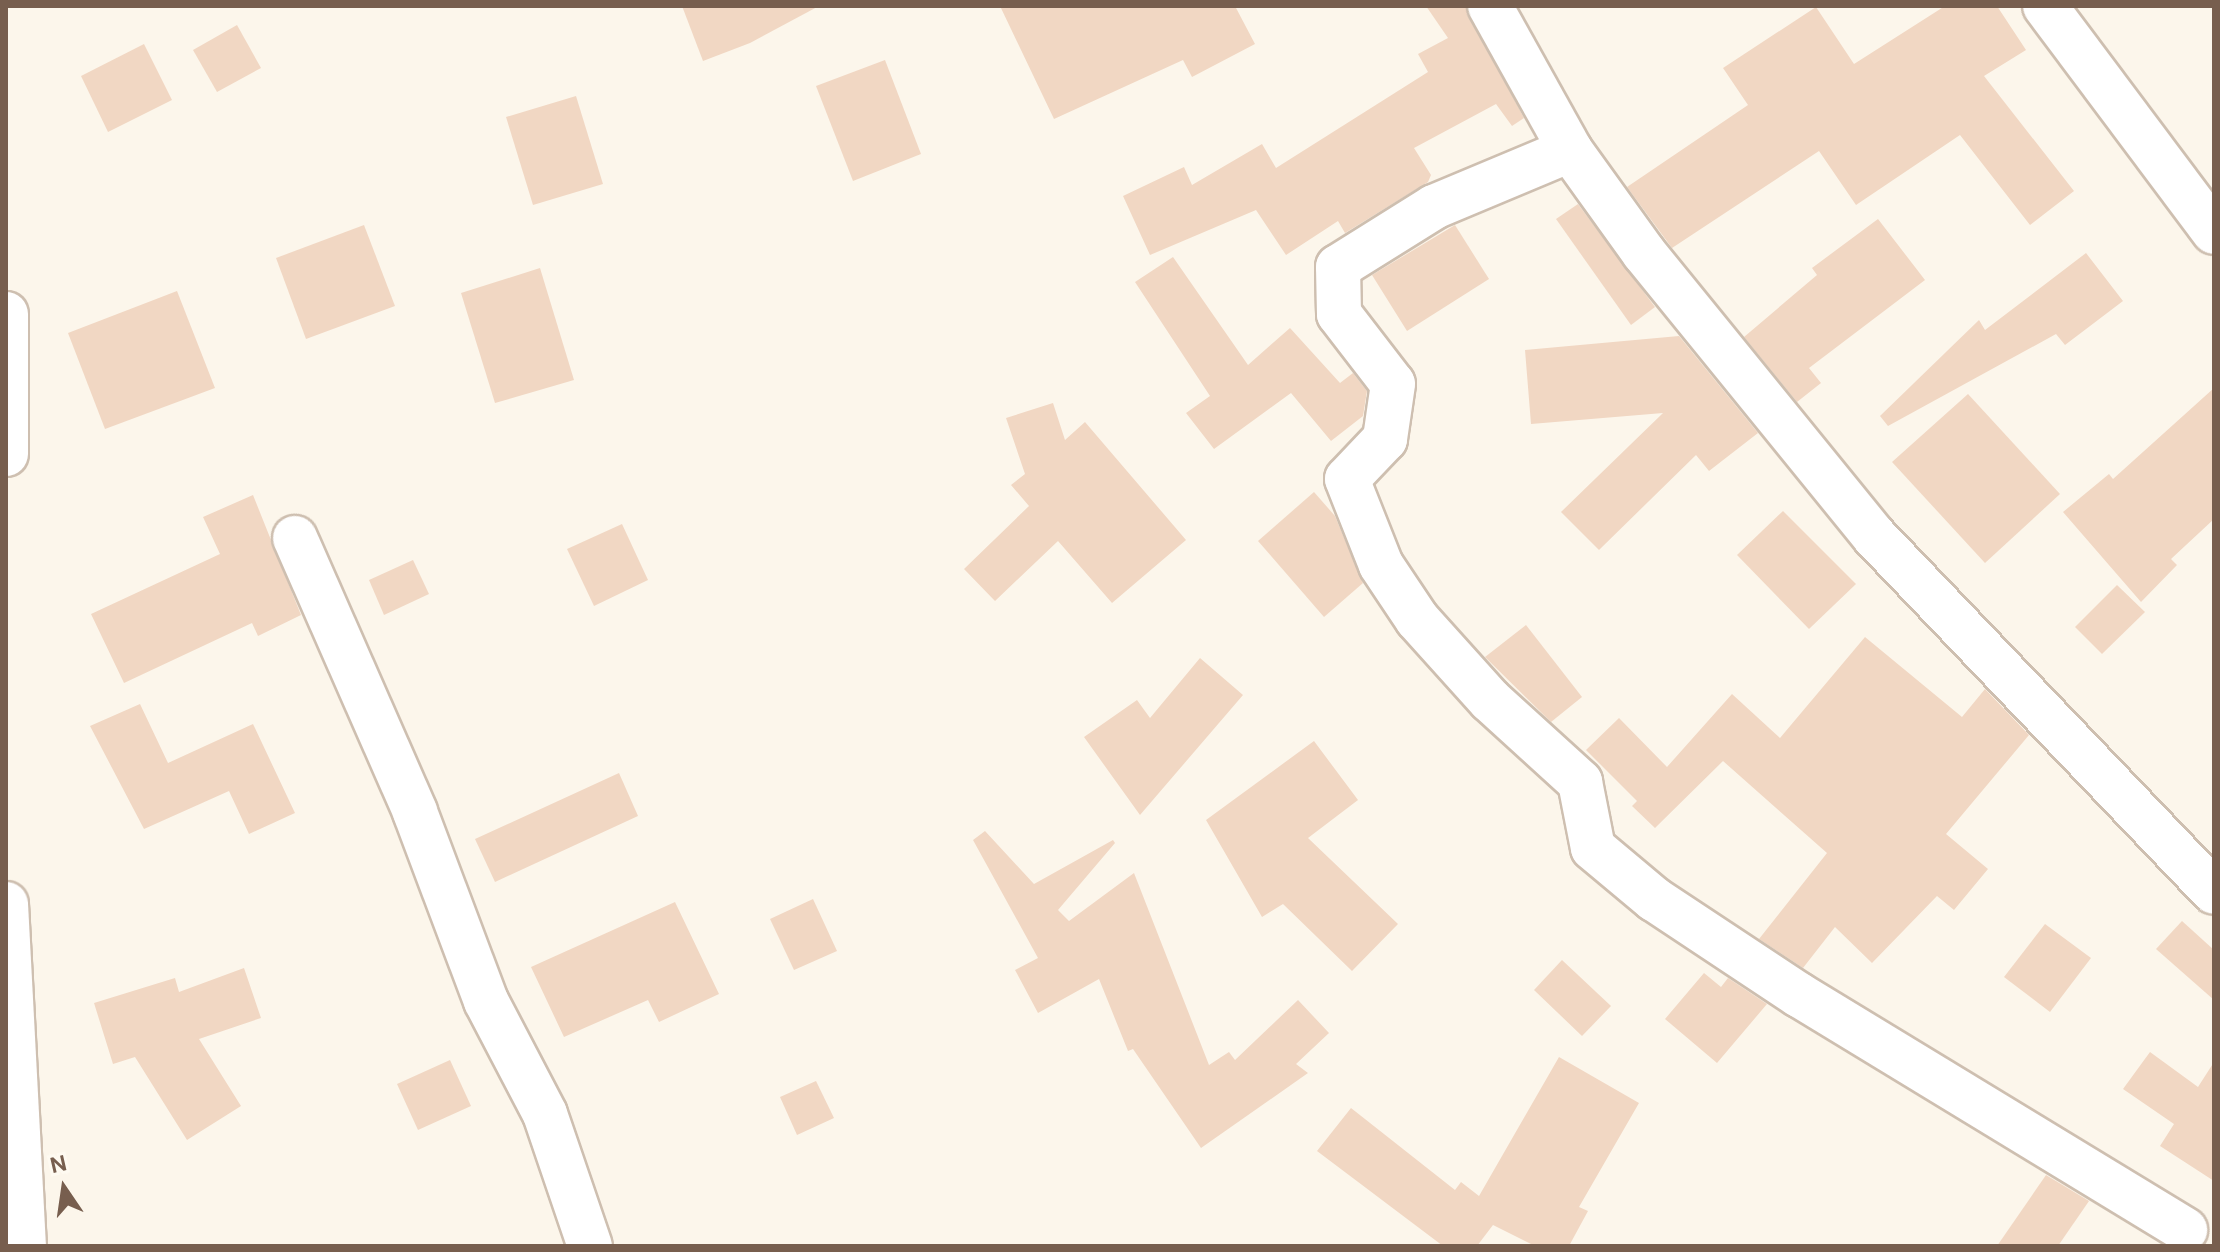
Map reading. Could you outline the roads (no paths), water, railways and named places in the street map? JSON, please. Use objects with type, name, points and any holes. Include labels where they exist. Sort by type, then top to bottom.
[{"type":"street","points":[[1490,6],[1570,150],[1644,253],[1874,536],[2214,892]]},
{"type":"street","points":[[2045,6],[2214,232]]},
{"type":"street","points":[[1570,150],[1434,207],[1338,267],[1339,314],[1393,384],[1385,439],[1347,479],[1381,565],[1417,619],[1490,700],[1580,782],[1593,848],[1654,899],[1799,995],[2185,1230]]},
{"type":"street","points":[[6,314],[6,454]]},
{"type":"street","points":[[295,538],[415,812],[486,1001],[545,1114],[590,1246]]},
{"type":"street","points":[[6,904],[14,1154],[24,1246]]}]
